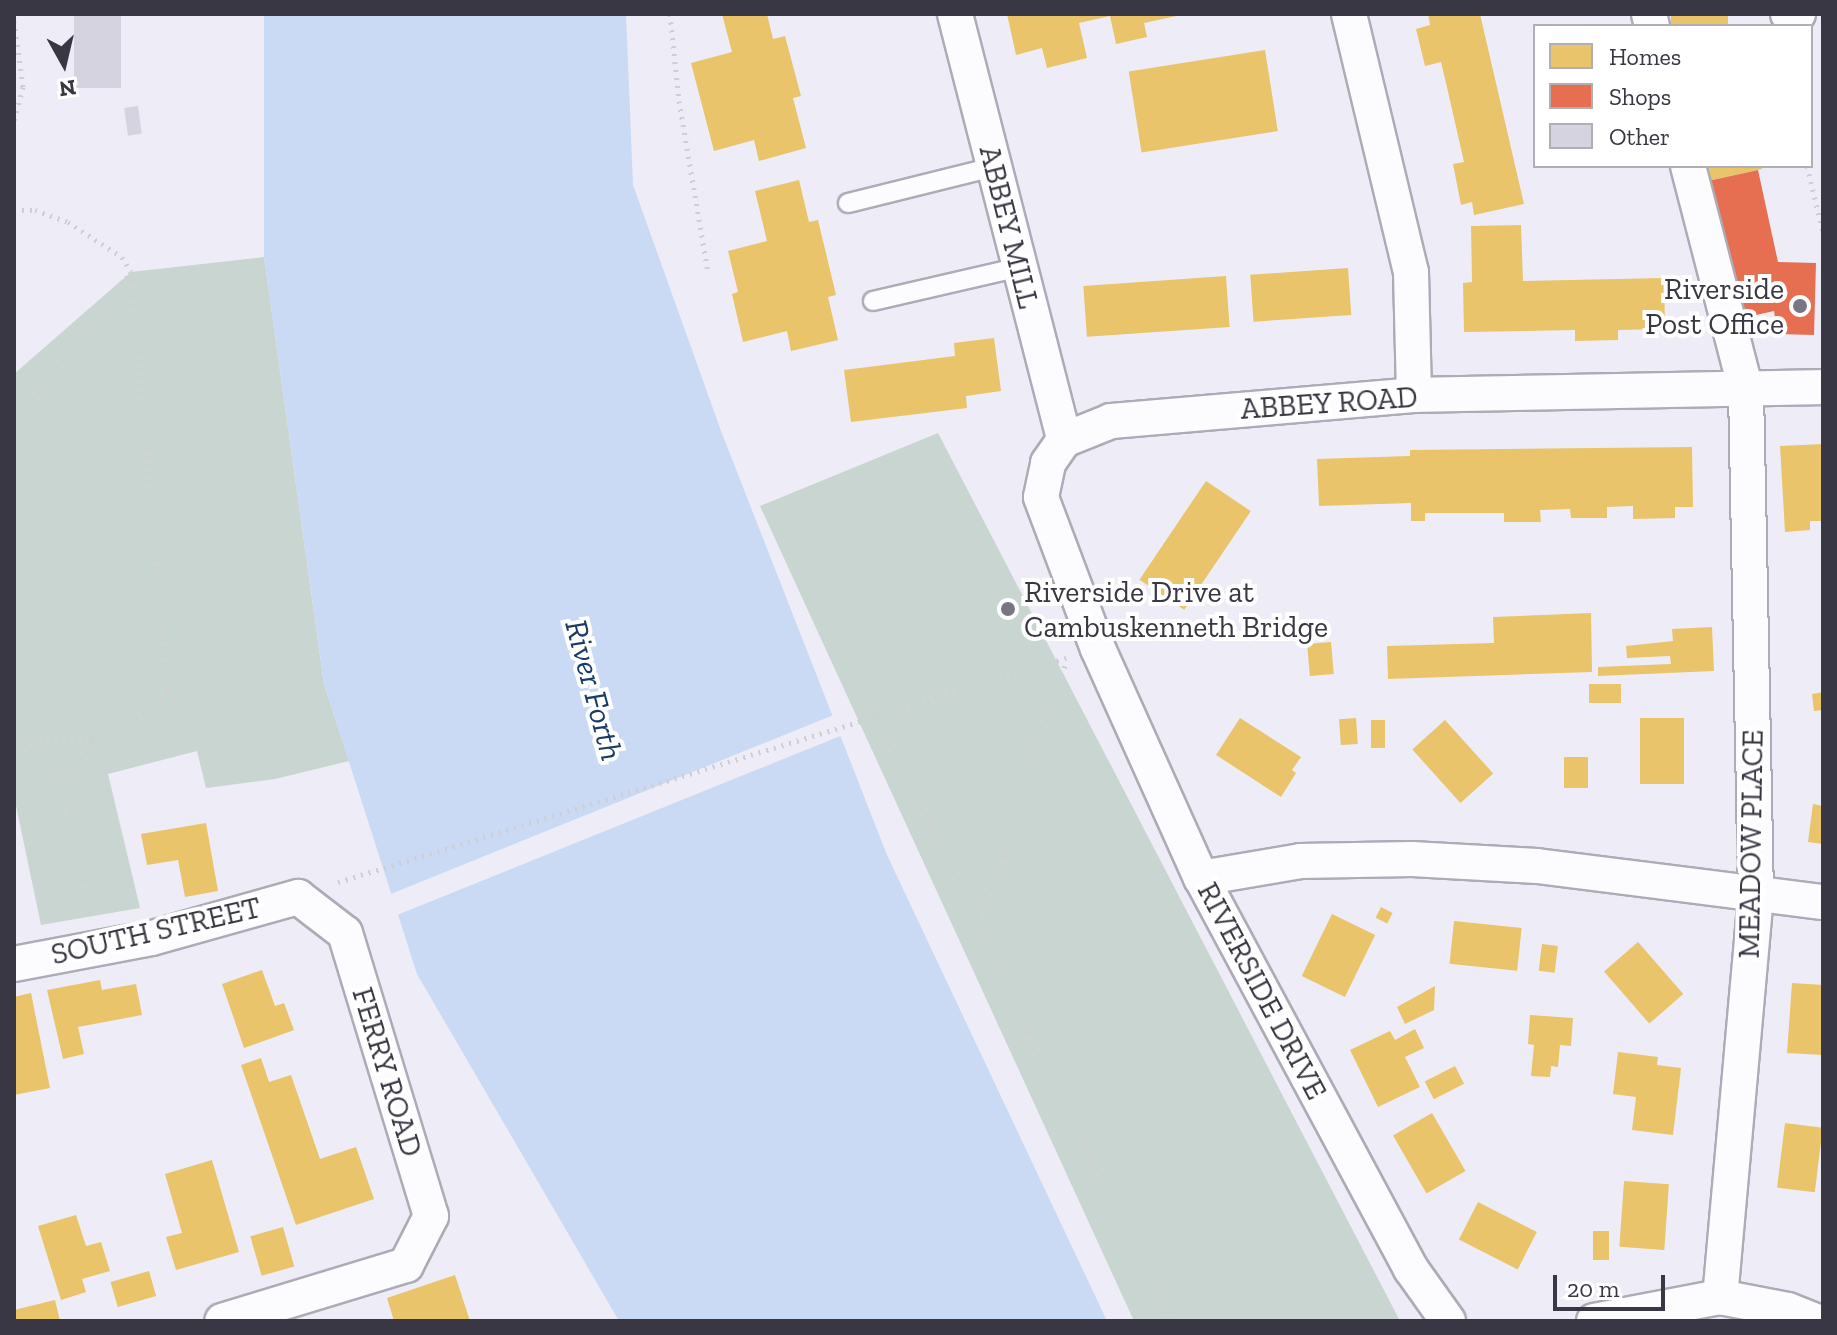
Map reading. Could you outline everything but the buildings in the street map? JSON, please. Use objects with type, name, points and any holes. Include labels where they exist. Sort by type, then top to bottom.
[{"type":"street","name":"ABBEY MILL","points":[[955,14],[1064,440]]},
{"type":"street","points":[[1349,14],[1411,272],[1414,395]]},
{"type":"street","name":"MEADOW PLACE","points":[[1689,168],[1746,390],[1756,895],[1720,1297]]},
{"type":"street","name":"ABBEY ROAD","points":[[1064,440],[1111,421],[1414,395],[1823,387]]},
{"type":"street","name":"RIVERSIDE DRIVE","points":[[1064,440],[1048,463],[1041,497],[1098,649],[1201,878],[1411,1269],[1448,1321]]},
{"type":"street","points":[[1201,878],[1300,861],[1412,859],[1537,866],[1823,902]]},
{"type":"street","name":"SOUTH STREET","points":[[14,964],[152,938],[298,897]]},
{"type":"street","name":"FERRY ROAD","points":[[222,1321],[406,1265],[431,1216],[345,933],[298,897]]},
{"type":"street","points":[[1594,1321],[1720,1297],[1788,1310],[1815,1321]]},
{"type":"lane","points":[[848,203],[994,167]]},
{"type":"lane","points":[[873,301],[1020,267]]},
{"type":"path","points":[[670,14],[679,101],[708,273]]},
{"type":"path","points":[[14,21],[23,87],[14,121]]},
{"type":"path","points":[[1807,168],[1823,232]]},
{"type":"path","points":[[14,210],[35,210],[68,222],[122,257],[131,272],[168,691],[138,716],[96,739],[26,743]]},
{"type":"path","points":[[14,424],[131,272]]},
{"type":"path","points":[[366,871],[1068,658],[1033,750],[1003,858],[977,919]]},
{"type":"path","points":[[859,673],[876,714],[977,919],[1003,982],[1173,1321]]},
{"type":"path","points":[[14,736],[26,743],[52,775],[72,817],[98,948]]},
{"type":"path","points":[[72,817],[75,773],[96,739]]},
{"type":"shaded area","points":[[264,257],[324,684],[349,761],[275,779],[206,788],[197,751],[108,774],[140,908],[41,925],[14,796],[14,374],[131,272]]},
{"type":"shaded area","points":[[938,433],[1400,1321],[1134,1321],[760,506]]},
{"type":"water","name":"River Forth","points":[[264,14],[626,14],[633,185],[721,431],[887,855],[1107,1321],[619,1321],[417,974],[324,684],[264,257]]},
{"type":"pier","points":[[836,714],[844,734],[396,915],[388,895]]},
{"type":"place","name":"Riverside Post Office","points":[[1800,306]]},
{"type":"place","name":"Riverside Drive at Cambuskenneth Bridge","points":[[1008,609]]}]
